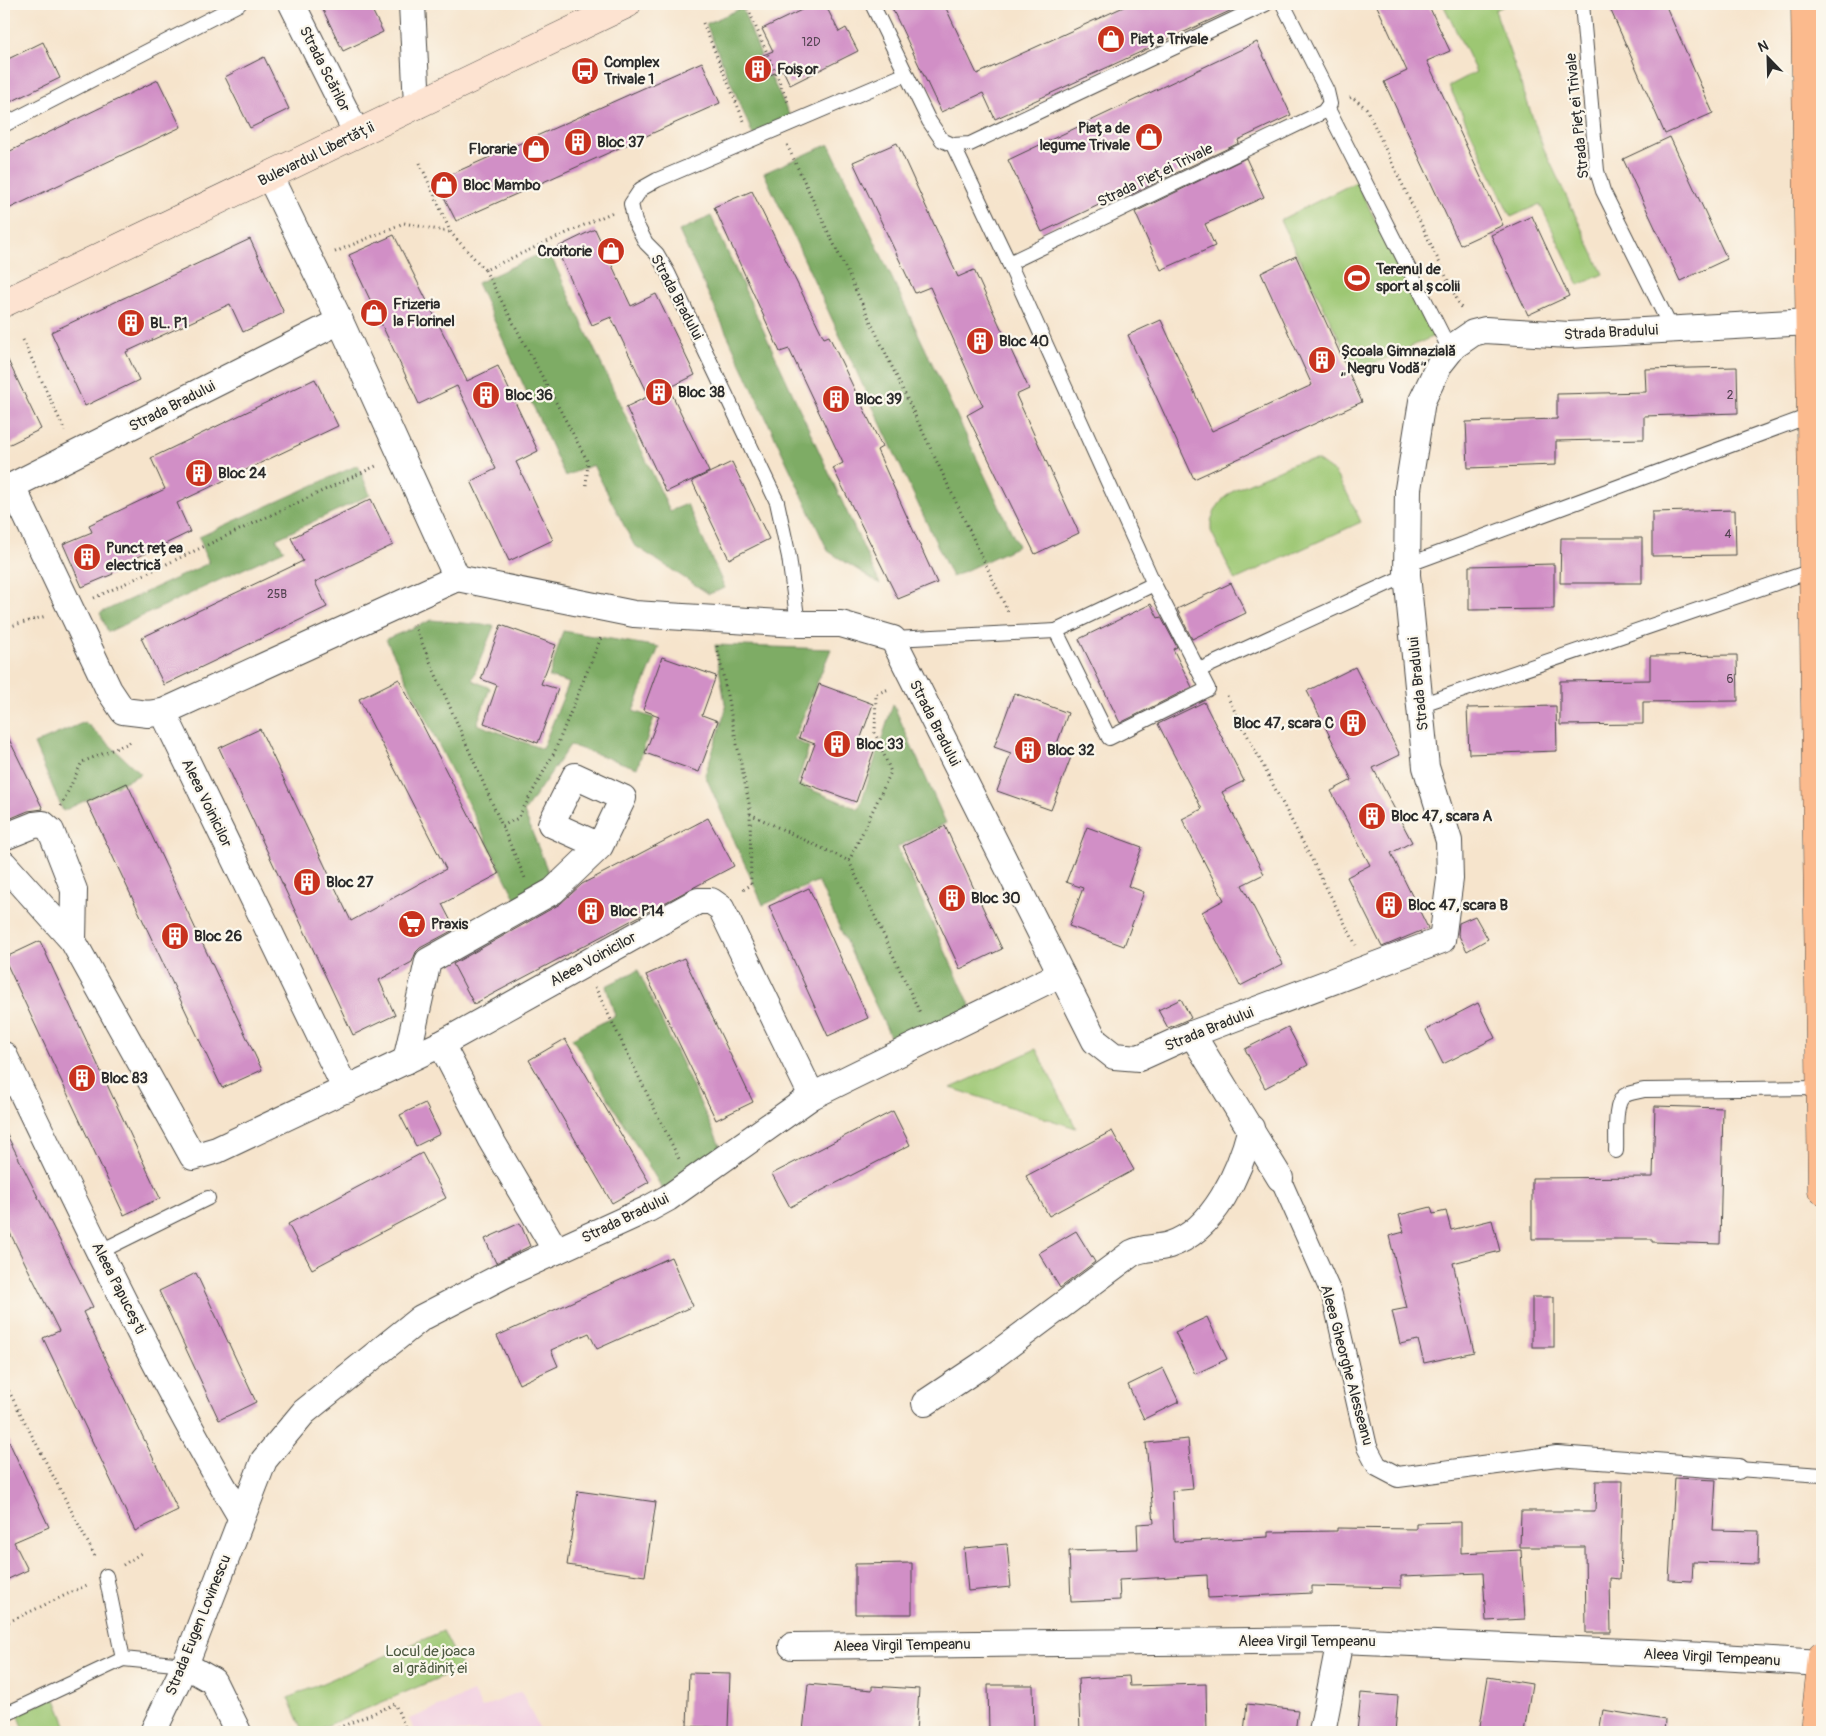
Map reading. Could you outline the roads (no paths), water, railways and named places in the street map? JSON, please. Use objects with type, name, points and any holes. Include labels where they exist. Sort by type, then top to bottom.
[{"type":"main road","name":"Bulevardul Libertății","points":[[4,303],[627,4]]},
{"type":"main road","points":[[1805,4],[1822,1190]]},
{"type":"main road","points":[[1814,1732],[1822,1656]]},
{"type":"street","name":"Strada Scărilor","points":[[292,4],[357,134]]},
{"type":"street","points":[[412,4],[417,105]]},
{"type":"street","points":[[270,177],[340,321],[457,578]]},
{"type":"street","name":"Strada Bradului","points":[[8,488],[340,321]]},
{"type":"street","name":"Strada Bradului","points":[[893,639],[1096,1041],[1114,1056],[1139,1058],[1192,1034],[1442,940],[1450,879],[1449,842],[1426,767],[1407,570],[1408,489],[1422,401],[1439,365],[1450,350],[1473,333],[1485,330],[1569,335],[1671,328],[1811,322]]},
{"type":"street","points":[[8,488],[71,609],[109,690],[123,711],[148,714],[163,712],[457,578],[634,614],[798,624],[840,624],[893,639]]},
{"type":"street","name":"Aleea Voinicilor","points":[[163,712],[346,1090],[441,1044],[698,901],[711,901],[721,908],[812,1096]]},
{"type":"street","points":[[4,837],[34,825],[43,824],[51,830],[74,890],[72,941]]},
{"type":"street","points":[[406,1061],[428,961],[554,891],[600,846]]},
{"type":"street","points":[[4,864],[72,941],[193,1157],[217,1150],[346,1090]]},
{"type":"street","name":"Strada Bradului","points":[[241,1518],[264,1460],[304,1412],[421,1318],[510,1272],[648,1209],[668,1198],[812,1096],[1061,974]]},
{"type":"street","name":"Aleea Gheorghe Alesseanu","points":[[1192,1034],[1280,1178],[1332,1295],[1367,1447],[1377,1466],[1398,1477],[1557,1456],[1738,1469]]},
{"type":"street","points":[[441,1044],[491,1140],[556,1251]]},
{"type":"street","name":"Aleea Papucești","points":[[4,1055],[99,1252],[209,1463],[241,1518]]},
{"type":"street","points":[[925,1403],[982,1365],[1132,1253],[1140,1248],[1169,1245],[1184,1238],[1220,1204],[1231,1184],[1248,1141],[1251,1128]]},
{"type":"street","name":"Strada Eugen Lovinescu","points":[[153,1732],[185,1665],[241,1518]]},
{"type":"street","points":[[1322,1732],[1340,1640]]},
{"type":"street","name":"Aleea Virgil Tempeanu","points":[[792,1646],[1340,1640],[1652,1653],[1822,1663]]},
{"type":"street","points":[[185,1665],[213,1681],[238,1732]]},
{"type":"lane","points":[[4,125],[239,4]]},
{"type":"lane","points":[[872,4],[929,121],[942,140],[953,145],[970,144],[1266,4]]},
{"type":"lane","points":[[1283,4],[1326,91],[1328,105],[1450,350]]},
{"type":"lane","name":"Strada Pieței Trivale","points":[[1582,4],[1597,171],[1603,191],[1671,328]]},
{"type":"lane","name":"Strada Bradului","points":[[798,624],[789,557],[777,502],[668,273],[657,254],[646,243],[635,222],[631,204],[641,189],[657,180],[751,138],[906,74]]},
{"type":"lane","name":"Strada Pieței Trivale","points":[[1010,263],[1323,112],[1328,105]]},
{"type":"lane","points":[[953,145],[1010,263],[1154,584],[1205,667],[1208,689],[1109,738],[1056,631]]},
{"type":"lane","points":[[1205,667],[1407,570],[1812,416]]},
{"type":"lane","points":[[1420,705],[1814,570]]},
{"type":"lane","points":[[893,639],[1056,631],[1154,584]]},
{"type":"lane","points":[[1616,1151],[1617,1106],[1623,1096],[1633,1092],[1644,1090],[1821,1088]]},
{"type":"lane","points":[[99,1252],[208,1198]]},
{"type":"lane","name":"Aleea Gheorghe Alesseanu","points":[[1738,1469],[1822,1475]]},
{"type":"lane","points":[[106,1576],[123,1660]]},
{"type":"lane","points":[[4,1715],[123,1660],[185,1665]]},
{"type":"lane","points":[[4,1728],[6,1732]]},
{"type":"place","name":"Piața Trivale","points":[[1111,39]]},
{"type":"place","name":"Foișor","points":[[758,69]]},
{"type":"place","name":"Complex Trivale 1","points":[[585,71]]},
{"type":"place","name":"Piața de legume Trivale","points":[[1149,137]]},
{"type":"place","name":"Bloc 37","points":[[578,142]]},
{"type":"place","name":"Florarie","points":[[536,149]]},
{"type":"place","name":"Bloc Mambo","points":[[444,185]]},
{"type":"place","name":"Croitorie","points":[[611,251]]},
{"type":"place","name":"Terenul de sport al școlii","points":[[1357,278]]},
{"type":"place","name":"Frizeria la Florinel","points":[[374,313]]},
{"type":"place","name":"BL. P1","points":[[131,323]]},
{"type":"place","name":"Bloc 40","points":[[980,341]]},
{"type":"place","name":"Școala Gimnazială „Negru Vodă”","points":[[1322,360]]},
{"type":"place","name":"Bloc 38","points":[[659,392]]},
{"type":"place","name":"Bloc 36","points":[[486,395]]},
{"type":"place","name":"Bloc 39","points":[[836,399]]},
{"type":"place","name":"Bloc 24","points":[[199,473]]},
{"type":"place","name":"Punct rețea electrică","points":[[87,557]]},
{"type":"place","name":"Bloc 47, scara C","points":[[1353,723]]},
{"type":"place","name":"Bloc 33","points":[[837,744]]},
{"type":"place","name":"Bloc 32","points":[[1028,750]]},
{"type":"place","name":"Bloc 47, scara A","points":[[1372,816]]},
{"type":"place","name":"Bloc 27","points":[[307,882]]},
{"type":"place","name":"Bloc 30","points":[[952,898]]},
{"type":"place","name":"Bloc 47, scara B","points":[[1389,905]]},
{"type":"place","name":"Bloc P14","points":[[591,911]]},
{"type":"place","name":"Praxis","points":[[412,924]]},
{"type":"place","name":"Bloc 26","points":[[175,936]]},
{"type":"place","name":"Bloc 83","points":[[82,1078]]},
{"type":"park label","name":"Locul de joaca al grădiniței","points":[[430,1660]]}]
